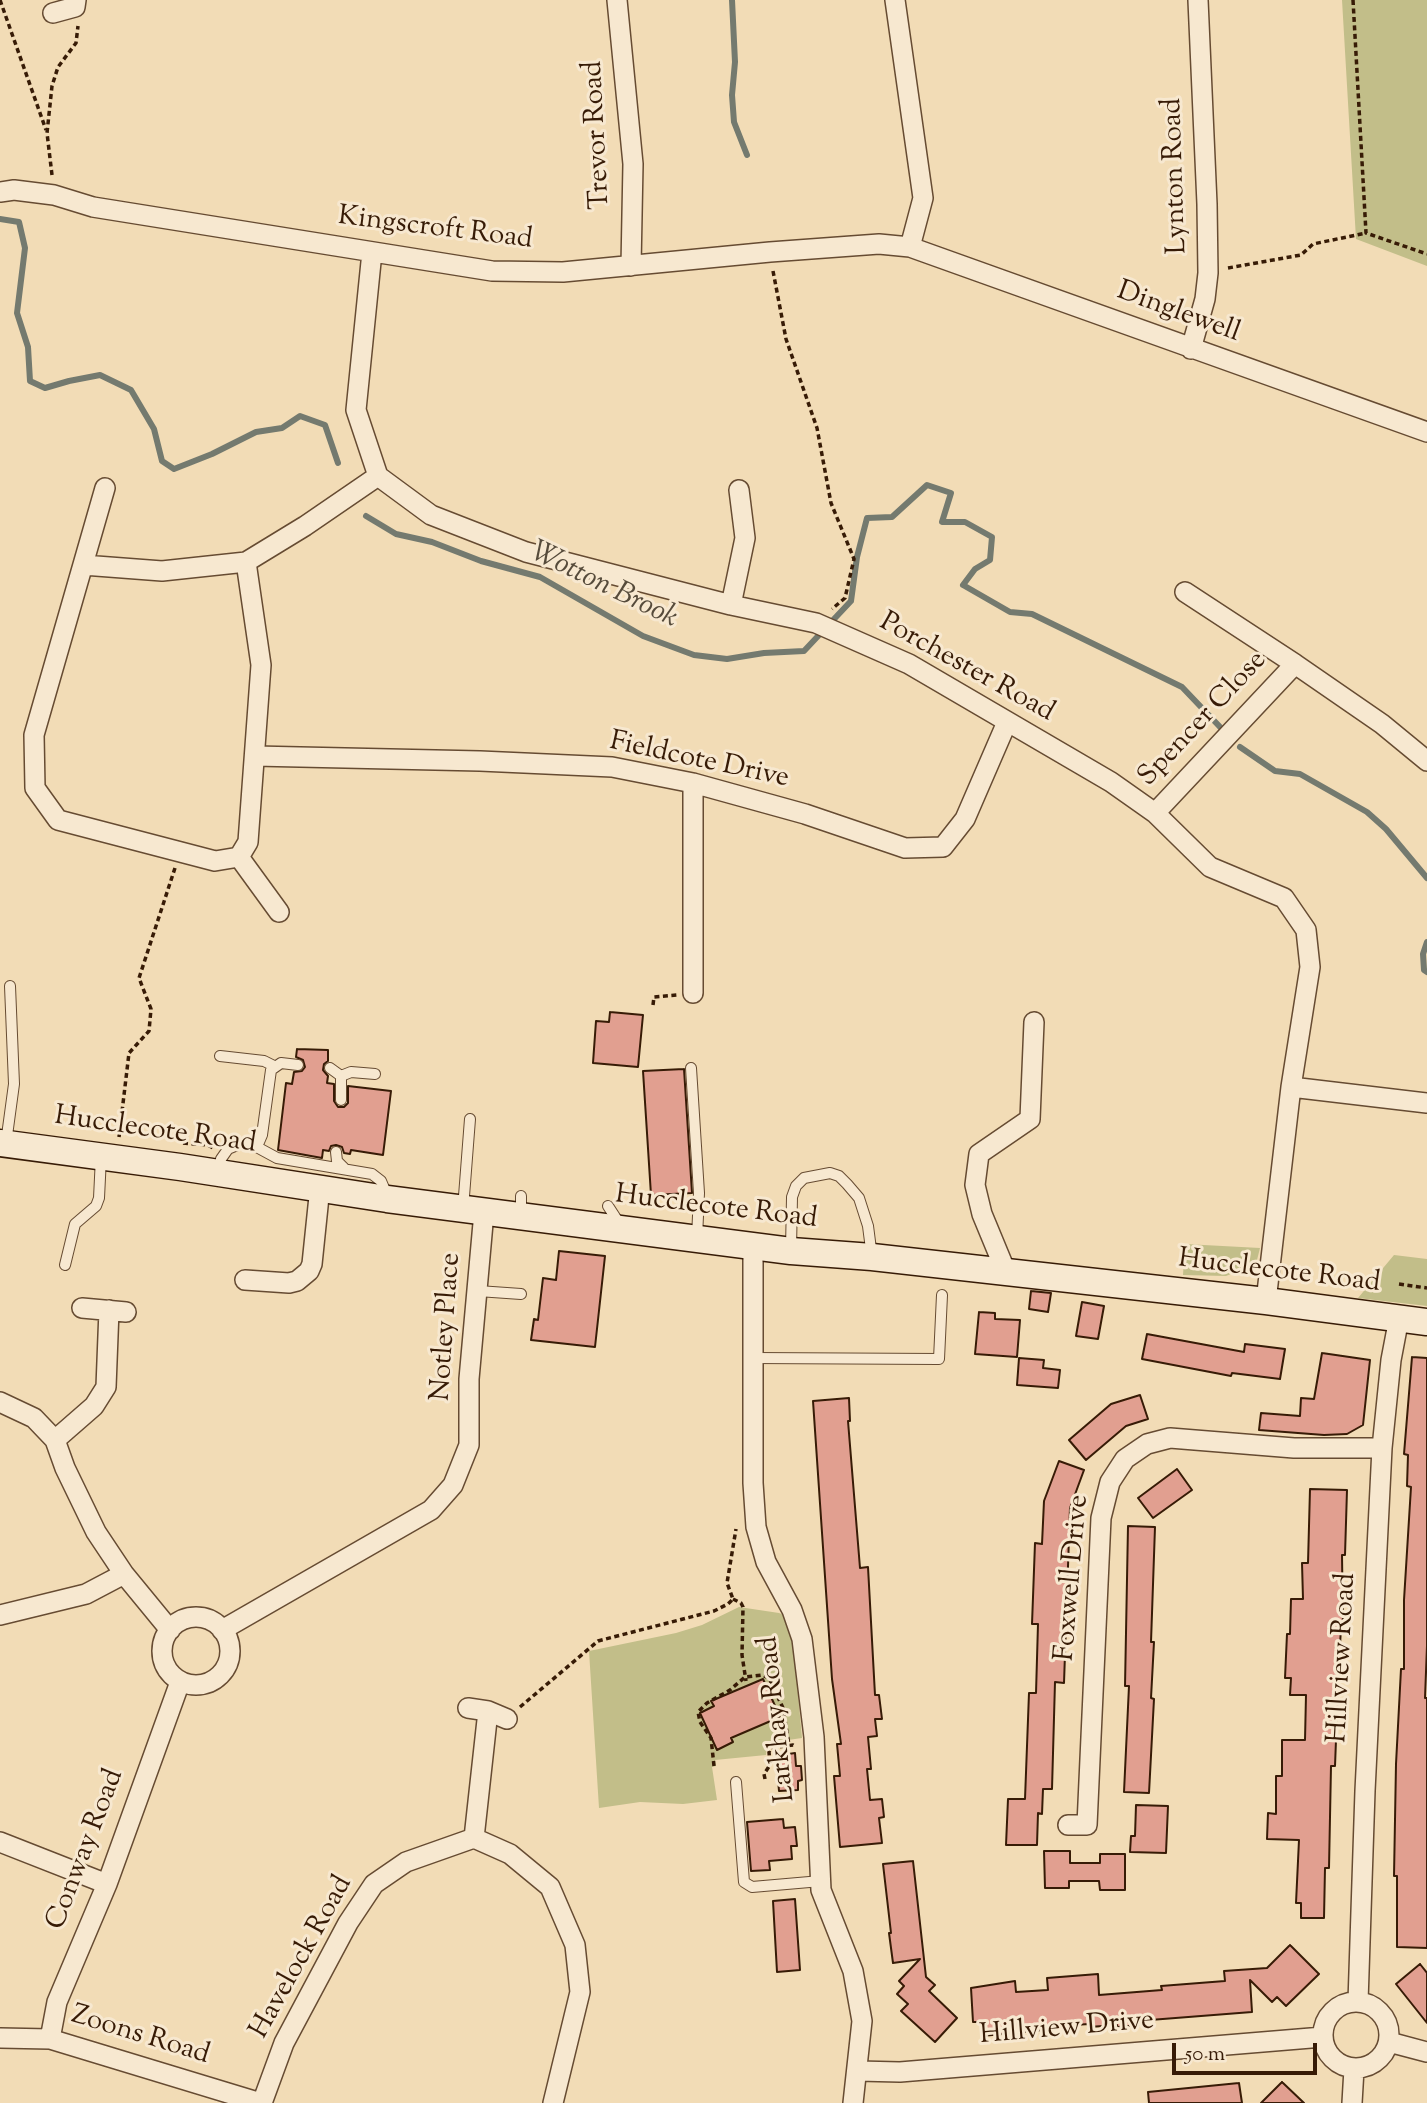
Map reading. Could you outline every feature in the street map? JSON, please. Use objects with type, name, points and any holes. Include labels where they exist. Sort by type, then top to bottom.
[{"type":"street","name":"Trevor Road","points":[[617,0],[633,164],[631,266]]},
{"type":"street","points":[[895,0],[923,198],[910,247]]},
{"type":"street","name":"Lynton Road","points":[[1191,349],[1205,299],[1208,273],[1198,0]]},
{"type":"street","name":"Kingscroft Road","points":[[0,192],[14,190],[54,195],[93,207],[492,271],[563,272],[878,244],[910,247]]},
{"type":"street","name":"Dinglewell","points":[[910,247],[1427,432]]},
{"type":"street","points":[[83,565],[162,571],[246,562],[378,476],[370,459],[356,410],[372,252]]},
{"type":"street","name":"Porchester Road","points":[[378,476],[431,515],[526,552],[732,606],[823,626],[909,664],[1111,782],[1155,813],[1210,867],[1284,898],[1306,930],[1310,967],[1291,1087],[1266,1301]]},
{"type":"street","points":[[104,488],[34,735],[35,788],[58,820],[215,862],[239,857]]},
{"type":"street","points":[[732,606],[745,538],[739,490]]},
{"type":"street","points":[[239,857],[247,842],[261,665],[246,562]]},
{"type":"street","name":"Spencer Close","points":[[1185,592],[1382,724],[1427,761]]},
{"type":"street","name":"Spencer Close","points":[[1155,813],[1294,664]]},
{"type":"street","name":"Fieldcote Drive","points":[[254,756],[612,767],[693,783],[805,814],[905,848],[943,847],[965,819],[1007,722]]},
{"type":"street","points":[[693,783],[693,993]]},
{"type":"street","points":[[239,857],[279,912]]},
{"type":"street","points":[[1006,1272],[982,1214],[975,1185],[979,1154],[1030,1119],[1034,1022]]},
{"type":"street","points":[[1291,1087],[1427,1103]]},
{"type":"street","name":"Hucclecote Road","points":[[3,1143],[110,1147],[218,1173],[474,1211],[521,1206],[623,1229],[790,1251],[872,1257],[1266,1301],[1427,1322]]},
{"type":"street","points":[[245,1280],[289,1283],[297,1281],[309,1271],[320,1187]]},
{"type":"street","name":"Notley Place","points":[[222,1630],[431,1510],[453,1485],[469,1445],[469,1379],[478,1291],[474,1211]]},
{"type":"street","name":"Larkhay Road","points":[[753,1246],[756,1527],[766,1562],[792,1610],[802,1639],[814,1737],[821,1890],[853,1972],[862,2021],[853,2103]]},
{"type":"street","points":[[55,1440],[94,1406],[106,1387],[118,1311],[82,1308]]},
{"type":"street","name":"Hillview Road","points":[[1358,2002],[1365,1790],[1382,1448],[1387,1393],[1399,1318]]},
{"type":"street","points":[[0,1402],[34,1418],[55,1440],[65,1468],[96,1532],[124,1574],[170,1630]]},
{"type":"street","name":"Foxwell Drive","points":[[1086,1825],[1101,1518],[1110,1482],[1118,1468],[1136,1450],[1158,1440],[1170,1438],[1302,1449],[1382,1448]]},
{"type":"street","points":[[0,1615],[86,1594],[124,1574]]},
{"type":"street","points":[[196,1617],[208,1619],[222,1630],[230,1652],[227,1665],[219,1676],[203,1685],[194,1685],[180,1682],[167,1670],[163,1660],[163,1642],[170,1630],[184,1620],[196,1617]]},
{"type":"street","name":"Conway Road","points":[[50,2039],[57,2002],[107,1884],[180,1682]]},
{"type":"street","points":[[468,1708],[488,1711],[507,1719]]},
{"type":"street","points":[[488,1711],[474,1838],[510,1854],[550,1887],[575,1945],[580,1992],[553,2103]]},
{"type":"street","name":"Havelock Road","points":[[261,2103],[284,2043],[348,1923],[374,1884],[406,1862],[474,1838]]},
{"type":"street","points":[[0,1842],[107,1884]]},
{"type":"street","points":[[1358,2002],[1368,2004],[1383,2015],[1388,2025],[1389,2042],[1380,2059],[1367,2067],[1354,2069],[1337,2063],[1330,2056],[1323,2038],[1323,2029],[1332,2012],[1341,2006],[1358,2002]]},
{"type":"street","name":"Zoons Road","points":[[0,2038],[50,2039],[261,2103]]},
{"type":"street","name":"Hillview Drive","points":[[858,2071],[900,2072],[1323,2038]]},
{"type":"street","points":[[1389,2042],[1427,2052]]},
{"type":"street","points":[[1352,2103],[1354,2069]]},
{"type":"lane","points":[[3,1143],[14,1084],[10,986]]},
{"type":"lane","points":[[220,1056],[264,1061],[274,1066]]},
{"type":"lane","points":[[253,1145],[259,1142],[262,1135],[270,1074],[274,1066],[281,1063],[298,1065]]},
{"type":"lane","points":[[330,1068],[341,1076]]},
{"type":"lane","points":[[691,1068],[699,1193],[697,1239]]},
{"type":"lane","points":[[341,1076],[351,1072],[375,1074]]},
{"type":"lane","points":[[341,1076],[341,1100]]},
{"type":"lane","points":[[470,1119],[474,1211]]},
{"type":"lane","points":[[218,1173],[221,1159],[228,1149],[240,1144],[253,1145],[277,1158],[372,1174],[386,1190],[387,1199]]},
{"type":"lane","points":[[65,1265],[75,1224],[96,1206],[110,1147]]},
{"type":"lane","points":[[335,1152],[337,1161],[344,1168]]},
{"type":"lane","points":[[790,1251],[792,1198],[796,1186],[804,1178],[830,1173],[848,1184],[859,1198],[868,1226],[872,1257]]},
{"type":"lane","points":[[608,1206],[623,1229]]},
{"type":"lane","points":[[478,1291],[521,1294]]},
{"type":"lane","points":[[753,1358],[939,1359],[942,1295]]},
{"type":"lane","points":[[736,1782],[744,1882],[752,1887],[821,1881]]},
{"type":"path","points":[[0,0],[47,133]]},
{"type":"path","points":[[1353,0],[1366,233]]},
{"type":"path","points":[[54,195],[47,133],[52,86],[58,66],[77,38]]},
{"type":"path","points":[[1208,273],[1301,255],[1313,244],[1366,233],[1427,254]]},
{"type":"path","points":[[770,252],[786,340],[817,428],[831,503],[854,559],[845,598],[823,626]]},
{"type":"path","points":[[110,1147],[129,1053],[149,1031],[150,1009],[139,978],[180,852]]},
{"type":"path","points":[[653,1006],[654,997],[693,993]]},
{"type":"path","points":[[1399,1284],[1427,1288]]},
{"type":"path","points":[[736,1526],[727,1583],[733,1599],[743,1607],[746,1679]]},
{"type":"path","points":[[507,1719],[598,1641],[714,1611],[733,1599]]},
{"type":"path","points":[[714,1766],[711,1738],[699,1722],[698,1712],[707,1703],[746,1679],[764,1675],[769,1678],[783,1708],[789,1745]]},
{"type":"path","points":[[765,1779],[764,1774],[770,1765],[771,1748],[789,1745],[796,1747],[798,1757]]},
{"type":"shaded area","points":[[1342,0],[1427,0],[1427,266],[1356,239]]},
{"type":"shaded area","points":[[1185,1244],[1260,1248],[1256,1264],[1226,1276],[1183,1275]]},
{"type":"shaded area","points":[[1394,1255],[1427,1259],[1427,1306],[1358,1298]]},
{"type":"shaded area","points":[[739,1607],[779,1613],[784,1615],[792,1628],[802,1738],[767,1743],[766,1755],[715,1760],[716,1766],[712,1767],[717,1800],[683,1804],[640,1802],[599,1808],[589,1651],[676,1633],[702,1625]]},
{"type":"building","points":[[610,1012],[643,1015],[638,1067],[593,1063],[596,1021],[609,1022]]},
{"type":"building","points":[[297,1049],[328,1050],[328,1061],[323,1070],[328,1076],[327,1083],[334,1084],[334,1101],[338,1107],[344,1107],[348,1103],[348,1086],[391,1091],[383,1155],[351,1150],[350,1154],[344,1153],[342,1147],[336,1145],[331,1146],[329,1151],[323,1150],[322,1158],[278,1150],[286,1083],[292,1084],[294,1072],[302,1071],[305,1067],[303,1060],[296,1057]]},
{"type":"building","points":[[684,1069],[692,1193],[651,1195],[643,1071]]},
{"type":"building","points":[[559,1251],[605,1256],[595,1347],[531,1340],[534,1319],[538,1320],[543,1278],[556,1280]]},
{"type":"building","points":[[1031,1291],[1051,1293],[1048,1312],[1029,1309]]},
{"type":"building","points":[[1082,1302],[1104,1306],[1098,1339],[1076,1336]]},
{"type":"building","points":[[979,1312],[995,1313],[995,1319],[1020,1320],[1017,1357],[975,1354]]},
{"type":"building","points":[[1147,1334],[1244,1352],[1245,1344],[1285,1349],[1280,1379],[1232,1373],[1231,1376],[1142,1359]]},
{"type":"building","points":[[1322,1353],[1370,1360],[1363,1425],[1347,1434],[1259,1430],[1261,1413],[1300,1416],[1301,1398],[1314,1399]]},
{"type":"building","points":[[1412,1357],[1427,1358],[1427,1948],[1397,1947],[1397,1876],[1394,1876],[1396,1764],[1401,1669],[1404,1669],[1404,1600],[1411,1487],[1407,1486],[1408,1455],[1404,1454]]},
{"type":"building","points":[[1019,1358],[1044,1360],[1043,1368],[1060,1370],[1058,1388],[1017,1385]]},
{"type":"building","points":[[1140,1395],[1148,1419],[1126,1426],[1086,1460],[1069,1440],[1111,1404]]},
{"type":"building","points":[[849,1398],[848,1421],[860,1568],[868,1567],[875,1695],[879,1695],[882,1719],[875,1719],[877,1736],[868,1737],[871,1769],[867,1769],[870,1800],[882,1799],[884,1817],[879,1818],[882,1843],[840,1847],[834,1776],[840,1776],[837,1744],[841,1744],[832,1679],[813,1401]]},
{"type":"building","points":[[1059,1461],[1084,1470],[1070,1508],[1064,1683],[1055,1682],[1052,1789],[1043,1789],[1042,1814],[1038,1813],[1037,1845],[1006,1845],[1008,1799],[1025,1799],[1029,1693],[1036,1693],[1038,1624],[1032,1624],[1035,1543],[1042,1544],[1044,1501]]},
{"type":"building","points":[[1177,1469],[1192,1490],[1153,1518],[1138,1498]]},
{"type":"building","points":[[1310,1489],[1347,1490],[1345,1555],[1342,1555],[1343,1628],[1335,1766],[1331,1766],[1329,1868],[1325,1868],[1324,1918],[1301,1918],[1301,1903],[1296,1903],[1299,1840],[1267,1839],[1268,1813],[1276,1814],[1276,1776],[1282,1776],[1282,1740],[1305,1740],[1306,1695],[1290,1695],[1291,1678],[1285,1678],[1291,1599],[1303,1599],[1302,1563],[1308,1563]]},
{"type":"building","points":[[1128,1526],[1155,1527],[1151,1642],[1154,1642],[1151,1698],[1154,1699],[1149,1793],[1124,1792],[1129,1686],[1125,1686]]},
{"type":"building","points":[[763,1679],[780,1717],[731,1738],[733,1742],[717,1750],[700,1713],[714,1706],[711,1701]]},
{"type":"building","points":[[795,1753],[796,1766],[801,1766],[802,1780],[798,1781],[798,1790],[779,1791],[776,1756]]},
{"type":"building","points":[[1136,1805],[1168,1806],[1166,1853],[1130,1852],[1131,1836],[1135,1836]]},
{"type":"building","points":[[783,1819],[784,1828],[795,1827],[797,1846],[791,1846],[792,1859],[769,1861],[770,1870],[751,1871],[747,1822]]},
{"type":"building","points":[[1044,1851],[1070,1851],[1070,1863],[1100,1863],[1100,1854],[1125,1854],[1125,1890],[1100,1890],[1099,1881],[1069,1881],[1069,1888],[1045,1888]]},
{"type":"building","points":[[913,1861],[926,1977],[935,1985],[929,1991],[957,2018],[935,2042],[901,2011],[908,2004],[897,1994],[904,1986],[899,1981],[920,1959],[893,1963],[889,1933],[883,1864]]},
{"type":"building","points":[[795,1899],[800,1970],[777,1972],[773,1901]]},
{"type":"building","points":[[1290,1945],[1319,1974],[1286,2006],[1277,1997],[1272,2002],[1250,1980],[1252,2012],[1150,2020],[1150,2024],[1117,2027],[1089,2027],[1089,2024],[1043,2027],[1043,2030],[982,2036],[981,2022],[973,2022],[971,1988],[1015,1981],[1016,1992],[1048,1990],[1047,1978],[1098,1974],[1099,1995],[1162,1990],[1161,1986],[1225,1981],[1224,1971],[1267,1968]]},
{"type":"building","points":[[1420,1964],[1427,1973],[1427,2023],[1396,1984]]},
{"type":"building","points":[[1282,2082],[1304,2103],[1261,2103]]},
{"type":"building","points":[[1239,2083],[1242,2103],[1149,2103],[1148,2092]]},
{"type":"waterway","points":[[732,0],[734,122],[747,155]]},
{"type":"waterway","name":"Wotton Brook","points":[[0,219],[19,222],[25,248],[17,313],[28,347],[30,381],[45,388],[100,375],[131,390],[154,429],[162,461],[174,469],[256,432],[282,428],[300,416],[325,425],[338,463]]},
{"type":"waterway","name":"Wotton Brook","points":[[366,516],[396,534],[432,542],[481,561],[540,577],[643,636],[694,655],[727,659],[764,653],[804,651],[851,601],[857,557],[867,518],[892,517],[927,485],[951,493],[942,522],[965,522],[992,537],[990,560],[975,569],[963,585],[1010,612],[1032,614],[1182,687],[1221,728]]},
{"type":"waterway","name":"Wotton Brook","points":[[1240,747],[1275,771],[1300,774],[1367,812],[1386,829],[1427,878]]},
{"type":"waterway","name":"Wotton Brook","points":[[1427,942],[1423,954],[1424,970],[1427,972]]}]
